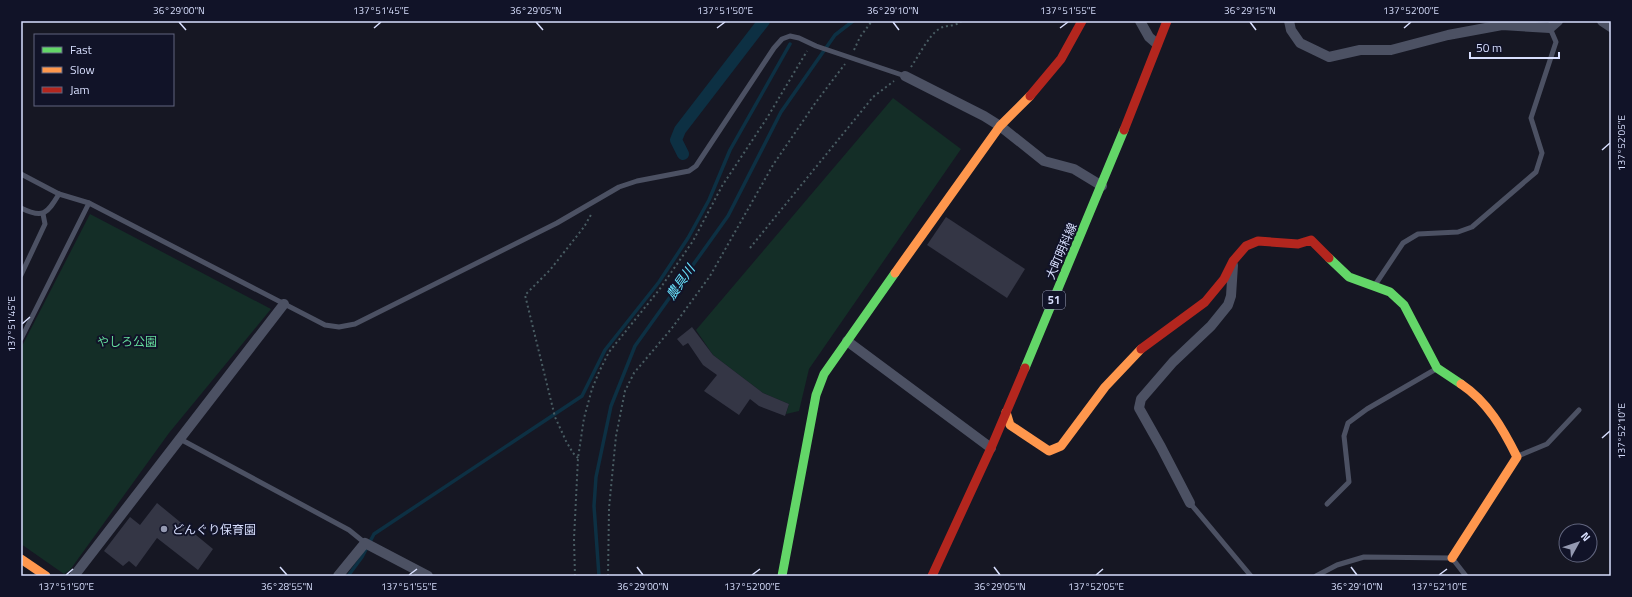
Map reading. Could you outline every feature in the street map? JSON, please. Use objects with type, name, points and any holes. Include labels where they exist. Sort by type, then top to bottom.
[{"type":"street","points":[[782,576],[816,395],[824,374],[1000,126],[1031,95],[1061,59],[1082,21]]},
{"type":"street","points":[[1140,21],[1149,37],[1157,44]]},
{"type":"street","name":"大町明科線","points":[[932,576],[991,448],[1102,186],[1167,21]]},
{"type":"street","points":[[1289,21],[1291,30],[1300,43],[1329,57],[1360,50],[1391,50],[1448,35],[1502,25],[1550,28],[1558,21]]},
{"type":"street","points":[[1602,21],[1611,27]]},
{"type":"street","points":[[906,76],[950,97],[1000,126],[1044,161],[1074,169],[1102,186]]},
{"type":"street","points":[[1006,412],[1010,425],[1042,448],[1049,450],[1060,446],[1105,387],[1129,360],[1144,346],[1205,302],[1224,279],[1233,261],[1246,246],[1258,241],[1298,244],[1311,240],[1349,277],[1390,292],[1404,305],[1437,368],[1472,391],[1500,423],[1517,457],[1460,548],[1452,558]]},
{"type":"street","points":[[1190,503],[1139,408],[1141,400],[1173,362],[1211,326],[1228,305],[1231,296],[1233,261]]},
{"type":"street","points":[[74,576],[284,304]]},
{"type":"street","points":[[847,341],[991,448]]},
{"type":"street","points":[[338,576],[365,542],[428,576]]},
{"type":"street","points":[[21,559],[46,576]]},
{"type":"lane","points":[[1375,286],[1403,243],[1418,234],[1458,232],[1472,227],[1536,172],[1542,153],[1531,118],[1556,42],[1550,28]]},
{"type":"lane","points":[[21,174],[60,194],[89,203],[325,325],[339,327],[355,324],[557,223],[599,198],[631,183],[688,171],[696,166],[774,48],[782,39],[790,36],[799,38],[844,56],[906,76]]},
{"type":"lane","points":[[21,208],[34,214],[43,214],[51,207],[60,194]]},
{"type":"lane","points":[[21,339],[89,203]]},
{"type":"lane","points":[[21,275],[45,224],[43,214]]},
{"type":"lane","points":[[1327,504],[1349,482],[1344,436],[1348,423],[1367,409],[1437,368]]},
{"type":"lane","points":[[1517,457],[1547,444],[1579,410]]},
{"type":"lane","points":[[180,439],[349,530],[365,542]]},
{"type":"lane","points":[[1190,503],[1251,576]]},
{"type":"lane","points":[[1316,576],[1337,565],[1364,558],[1452,558],[1466,576]]},
{"type":"path","points":[[608,576],[608,508],[616,436],[626,391],[634,373],[672,328],[710,276],[773,165],[816,102],[851,58],[860,37],[872,21]]},
{"type":"path","points":[[750,248],[873,98],[889,84],[906,76],[934,32],[940,28],[954,26],[962,21]]},
{"type":"path","points":[[576,576],[574,539],[578,458],[584,418],[592,389],[610,352],[659,290],[693,241],[722,186],[814,45]]},
{"type":"path","points":[[578,458],[573,453],[566,441],[555,416],[525,295],[550,270],[573,242],[584,227],[599,198]]},
{"type":"green space","points":[[893,98],[961,149],[809,369],[799,411],[786,414],[789,404],[763,393],[713,355],[696,330]]},
{"type":"green space","name":"やしろ公園","points":[[90,214],[271,309],[169,433],[70,570],[64,574],[21,544],[21,348]]},
{"type":"building","points":[[946,217],[1025,269],[1007,298],[927,245]]},
{"type":"building","points":[[692,327],[713,355],[763,393],[789,404],[785,416],[759,406],[750,399],[739,415],[704,391],[717,375],[703,365],[688,343],[683,346],[677,339]]},
{"type":"building","points":[[157,503],[213,549],[198,570],[157,538],[136,567],[129,561],[123,566],[104,551],[130,517],[140,525]]},
{"type":"waterway","points":[[683,154],[676,140],[680,130],[764,21]]},
{"type":"waterway","name":"農具川","points":[[599,576],[594,506],[596,477],[611,406],[635,346],[728,216],[781,112],[835,35],[853,21]]},
{"type":"waterway","points":[[348,576],[362,557],[374,534],[582,396],[605,350],[659,282],[688,238],[709,200],[730,150],[790,44]]},
{"type":"traffic: fast","points":[[1025,368],[1124,130]]},
{"type":"traffic: fast","points":[[1329,258],[1349,277],[1390,292],[1404,305],[1437,368],[1461,384]]},
{"type":"traffic: fast","points":[[782,576],[816,395],[824,374],[895,273]]},
{"type":"traffic: slow","points":[[895,273],[1000,126],[1030,96]]},
{"type":"traffic: slow","points":[[1006,412],[1010,425],[1049,451],[1061,446],[1105,387],[1141,349]]},
{"type":"traffic: slow","points":[[1452,558],[1517,457],[1494,417],[1479,399],[1461,384]]},
{"type":"traffic: slow","points":[[21,559],[46,576]]},
{"type":"traffic: jam","points":[[1030,96],[1061,59],[1082,21]]},
{"type":"traffic: jam","points":[[1124,130],[1167,21]]},
{"type":"traffic: jam","points":[[1141,349],[1205,302],[1224,279],[1233,261],[1246,246],[1258,241],[1298,244],[1311,240],[1329,258]]},
{"type":"traffic: jam","points":[[932,576],[991,448],[1025,368]]},
{"type":"place","name":"どんぐり保育園","points":[[164,529]]}]
